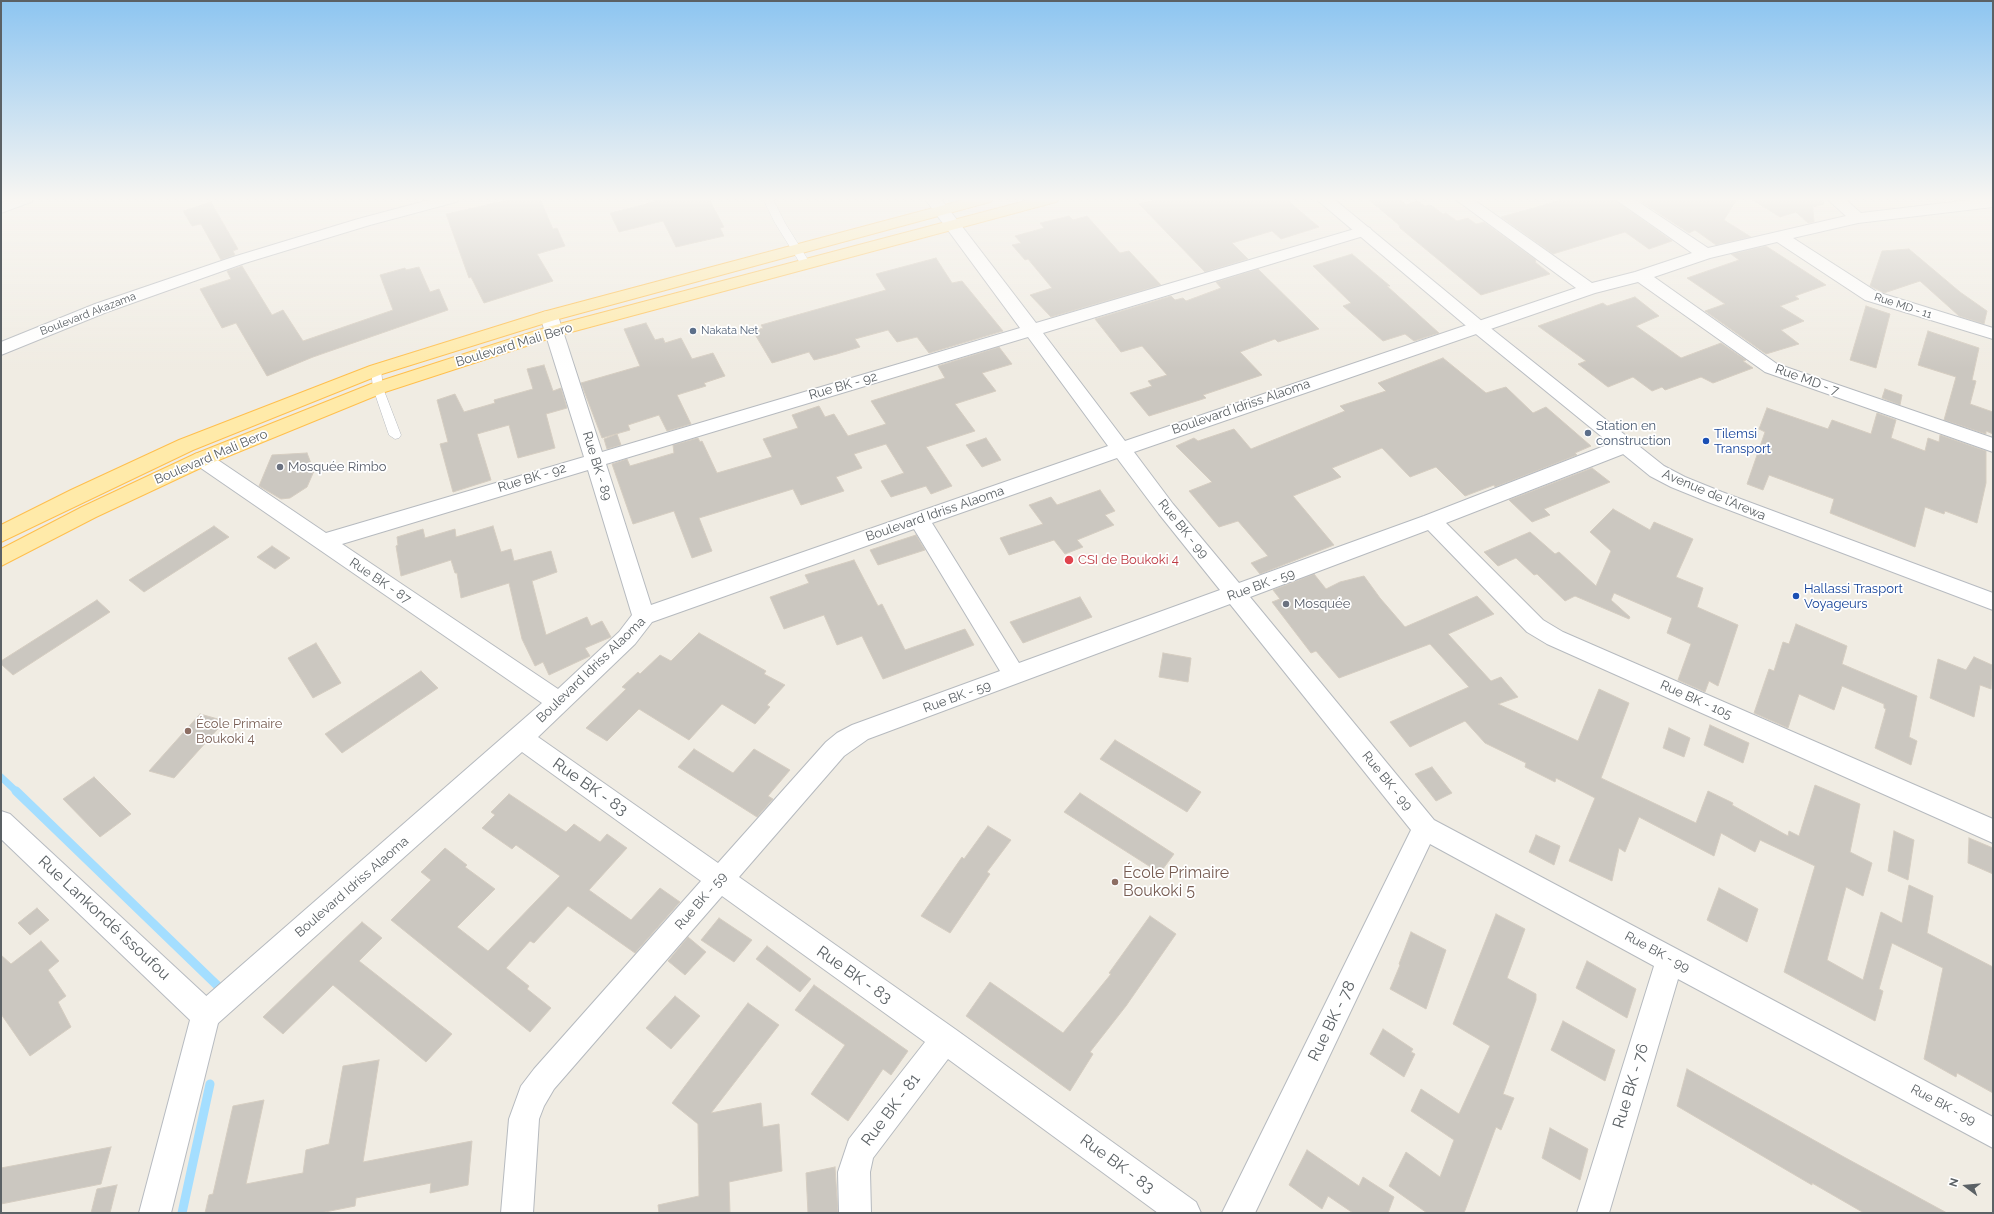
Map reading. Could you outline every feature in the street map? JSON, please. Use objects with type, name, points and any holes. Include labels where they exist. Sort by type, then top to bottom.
[{"type":"main road","name":"Boulevard Mali Bero","points":[[1,534],[186,445],[376,370],[800,256]]},
{"type":"main road","name":"Boulevard Mali Bero","points":[[1,558],[89,512],[202,459],[378,388],[552,323]]},
{"type":"street","name":"Boulevard Akazama","points":[[1,349],[101,308],[253,256]]},
{"type":"street","name":"Rue BK - 99","points":[[976,256],[1120,449],[1235,595],[1425,828],[1993,1133]]},
{"type":"street","name":"Rue BK - 92","points":[[322,542],[594,459],[1281,256]]},
{"type":"street","name":"Avenue de l'Arewa","points":[[1393,256],[1477,326],[1624,446],[1657,471],[1678,482],[1993,602]]},
{"type":"street","points":[[1542,256],[1589,289]]},
{"type":"street","name":"Boulevard Idriss Alaoma","points":[[206,1015],[521,738],[627,638],[644,616],[1120,449],[1477,326],[1589,289],[1641,276],[1700,256]]},
{"type":"street","name":"Rue MD - 11","points":[[1809,256],[1871,296],[1993,334]]},
{"type":"street","name":"Rue MD - 7","points":[[1641,276],[1771,368],[1993,445]]},
{"type":"street","name":"Rue BK - 89","points":[[552,323],[644,616]]},
{"type":"street","name":"Rue BK - 59","points":[[517,1213],[524,1119],[532,1097],[544,1079],[835,749],[846,740],[860,732],[1431,522],[1624,446]]},
{"type":"street","name":"Rue BK - 87","points":[[202,459],[559,702]]},
{"type":"street","points":[[919,520],[1014,676]]},
{"type":"street","name":"Rue BK - 105","points":[[1431,522],[1535,626],[1555,638],[1993,831]]},
{"type":"street","name":"Rue BK - 83","points":[[521,738],[945,1039],[1186,1213]]},
{"type":"street","name":"Rue Lankondé Issoufou","points":[[1,822],[206,1015]]},
{"type":"street","name":"Rue BK - 78","points":[[1238,1213],[1425,828]]},
{"type":"street","name":"Rue BK - 76","points":[[1593,1213],[1670,959]]},
{"type":"street","points":[[155,1213],[206,1015]]},
{"type":"street","name":"Rue BK - 81","points":[[856,1213],[854,1172],[860,1150],[945,1039]]},
{"type":"lane","points":[[376,370],[378,388],[395,435]]},
{"type":"building","points":[[219,256],[233,256],[221,260]]},
{"type":"building","points":[[461,256],[538,256],[553,281],[484,303],[471,277],[469,278]]},
{"type":"building","points":[[1021,256],[1133,256],[1161,285],[1051,317],[1030,295],[1052,288],[1028,259],[1025,260]]},
{"type":"building","points":[[1189,256],[1245,256],[1248,259],[1205,272]]},
{"type":"building","points":[[1347,256],[1354,256],[1390,286],[1387,286],[1439,333],[1414,341],[1405,334],[1383,341],[1343,306],[1351,303],[1313,266]]},
{"type":"building","points":[[1433,256],[1530,256],[1535,259],[1535,262],[1550,274],[1481,295]]},
{"type":"building","points":[[1733,256],[1781,256],[1826,285],[1795,296],[1799,299],[1780,306],[1804,321],[1781,330],[1799,344],[1766,354],[1705,311],[1725,304],[1687,278],[1739,260]]},
{"type":"building","points":[[1880,256],[1917,256],[1960,292],[1987,311],[1984,324],[1959,316],[1920,281],[1884,293],[1870,286]]},
{"type":"building","points":[[936,258],[952,283],[962,281],[1003,331],[929,353],[917,337],[897,342],[888,330],[855,339],[860,347],[837,354],[814,360],[809,352],[772,363],[753,331],[763,328],[761,325],[886,290],[876,274]]},
{"type":"building","points":[[242,266],[272,315],[283,310],[303,341],[393,310],[380,275],[405,268],[406,270],[419,267],[430,292],[439,289],[448,310],[313,357],[267,376],[236,323],[222,328],[200,289],[231,279],[227,271]]},
{"type":"building","points":[[1258,269],[1319,329],[1278,342],[1275,339],[1240,352],[1262,375],[1203,395],[1206,398],[1149,416],[1130,393],[1152,386],[1148,381],[1167,375],[1142,346],[1121,352],[1095,319],[1171,296],[1175,300],[1183,298],[1186,301],[1221,288],[1216,282]]},
{"type":"building","points":[[1635,297],[1659,316],[1636,326],[1681,358],[1721,343],[1746,360],[1743,361],[1753,368],[1713,383],[1701,377],[1665,390],[1662,387],[1652,391],[1633,377],[1608,387],[1578,364],[1586,361],[1538,326],[1603,303],[1607,306]]},
{"type":"building","points":[[1866,306],[1890,314],[1876,368],[1850,360]]},
{"type":"building","points":[[646,323],[655,340],[663,338],[665,343],[681,338],[692,359],[713,353],[725,376],[704,383],[706,386],[677,395],[691,424],[667,431],[659,415],[628,425],[630,430],[602,438],[581,383],[640,366],[624,329]]},
{"type":"building","points":[[1928,331],[1979,348],[1972,380],[1976,381],[1970,404],[1993,412],[1993,434],[1986,431],[1986,434],[1944,420],[1956,377],[1918,365]]},
{"type":"building","points":[[999,347],[1012,364],[982,373],[996,391],[955,404],[975,431],[926,447],[952,486],[931,494],[926,486],[891,497],[881,481],[904,473],[886,444],[854,454],[862,468],[836,477],[844,491],[801,505],[793,489],[699,518],[712,551],[692,558],[674,511],[633,524],[612,464],[627,459],[630,466],[674,453],[673,445],[698,438],[700,442],[702,441],[717,473],[772,457],[763,439],[798,428],[792,415],[819,406],[825,417],[834,414],[848,436],[886,424],[871,401],[945,378],[938,366]]},
{"type":"building","points":[[1443,358],[1486,393],[1506,387],[1533,413],[1546,407],[1591,446],[1575,453],[1577,455],[1495,487],[1494,485],[1465,496],[1436,467],[1410,477],[1382,448],[1332,468],[1341,477],[1293,496],[1334,545],[1260,574],[1251,563],[1268,556],[1238,521],[1219,527],[1189,491],[1212,482],[1176,446],[1194,438],[1198,441],[1234,429],[1251,449],[1345,411],[1340,406],[1386,391],[1378,383]]},
{"type":"building","points":[[544,365],[553,391],[561,388],[567,408],[546,414],[555,448],[518,458],[509,425],[477,434],[491,480],[453,492],[440,444],[448,442],[437,400],[455,394],[464,412],[495,403],[494,400],[533,389],[527,369]]},
{"type":"building","points":[[1885,389],[1902,395],[1900,405],[1882,398]]},
{"type":"building","points":[[1767,408],[1828,429],[1832,420],[1871,434],[1877,413],[1896,420],[1891,438],[1925,451],[1928,438],[1939,442],[1940,435],[1986,451],[1986,483],[1977,523],[1945,511],[1944,514],[1925,507],[1915,547],[1830,513],[1834,499],[1769,475],[1763,490],[1747,484],[1765,432],[1759,429]]},
{"type":"building","points":[[617,434],[621,445],[607,449],[604,439]]},
{"type":"building","points":[[986,438],[1001,460],[982,467],[966,445]]},
{"type":"building","points":[[307,453],[314,471],[307,487],[290,498],[281,499],[259,486],[272,455]]},
{"type":"building","points":[[1592,468],[1610,482],[1544,509],[1550,515],[1532,522],[1509,500]]},
{"type":"building","points":[[1100,490],[1115,511],[1105,515],[1114,525],[1077,540],[1083,547],[1065,554],[1054,540],[1009,555],[1000,538],[1043,524],[1029,505],[1051,497],[1057,505]]},
{"type":"building","points":[[1613,509],[1650,530],[1654,522],[1693,539],[1676,577],[1703,588],[1697,607],[1738,625],[1718,686],[1709,681],[1705,692],[1678,680],[1691,644],[1667,633],[1672,618],[1614,593],[1611,600],[1630,617],[1629,619],[1575,596],[1565,601],[1537,574],[1534,575],[1516,558],[1498,566],[1484,552],[1530,532],[1555,554],[1559,552],[1596,586],[1611,551],[1590,532]]},
{"type":"building","points":[[214,526],[229,537],[144,592],[129,580]]},
{"type":"building","points":[[493,526],[501,552],[511,549],[514,561],[551,551],[557,572],[532,581],[546,635],[587,617],[591,626],[602,621],[611,637],[585,648],[590,656],[549,675],[543,662],[535,666],[522,639],[509,583],[461,598],[457,573],[455,573],[451,560],[401,576],[396,546],[398,545],[397,537],[423,529],[425,538],[455,529],[456,537]]},
{"type":"building","points":[[916,535],[925,550],[878,565],[870,550]]},
{"type":"building","points":[[272,546],[290,558],[275,569],[257,557]]},
{"type":"building","points":[[854,560],[878,606],[882,604],[905,650],[965,629],[974,645],[883,679],[862,636],[837,645],[824,615],[784,629],[770,597],[809,583],[805,575]]},
{"type":"building","points":[[1314,574],[1326,589],[1340,582],[1364,576],[1380,598],[1405,627],[1477,596],[1494,614],[1448,634],[1491,681],[1501,677],[1518,697],[1498,704],[1578,741],[1599,689],[1629,703],[1601,778],[1696,823],[1708,791],[1733,803],[1732,805],[1788,836],[1789,831],[1799,836],[1815,785],[1860,804],[1850,852],[1872,863],[1863,896],[1846,887],[1827,960],[1863,980],[1881,912],[1902,923],[1909,885],[1933,896],[1927,933],[1993,967],[1993,1093],[1957,1073],[1956,1077],[1924,1059],[1943,968],[1892,943],[1879,989],[1883,991],[1875,1021],[1784,972],[1815,866],[1760,840],[1755,852],[1721,833],[1714,856],[1639,817],[1625,852],[1619,848],[1612,881],[1569,861],[1595,798],[1556,778],[1555,782],[1525,767],[1526,763],[1485,743],[1465,721],[1410,747],[1390,722],[1469,687],[1430,644],[1339,678],[1316,651],[1311,653],[1272,602],[1280,599],[1273,590]]},
{"type":"building","points":[[1080,597],[1092,617],[1023,643],[1010,622]]},
{"type":"building","points":[[97,600],[110,612],[13,675],[1,664],[1,661]]},
{"type":"building","points":[[1796,624],[1847,646],[1842,664],[1917,696],[1909,737],[1917,741],[1911,765],[1875,748],[1886,709],[1884,708],[1884,704],[1842,686],[1834,710],[1799,694],[1788,728],[1754,713],[1769,669],[1774,671],[1783,642],[1789,644]]},
{"type":"building","points":[[699,633],[766,671],[764,674],[785,685],[767,705],[770,707],[755,724],[722,704],[689,740],[639,709],[607,741],[586,728],[626,689],[622,687],[638,672],[640,674],[660,655],[671,661]]},
{"type":"building","points":[[316,643],[341,683],[313,698],[288,658]]},
{"type":"building","points":[[1163,653],[1191,658],[1188,682],[1159,677]]},
{"type":"building","points":[[1974,657],[1992,665],[1991,689],[1980,685],[1974,717],[1930,698],[1938,659],[1966,670]]},
{"type":"building","points":[[421,671],[438,688],[342,753],[325,734]]},
{"type":"building","points":[[200,714],[225,721],[174,778],[149,771]]},
{"type":"building","points":[[1710,725],[1749,743],[1743,763],[1704,745]]},
{"type":"building","points":[[1669,728],[1690,738],[1684,757],[1663,748]]},
{"type":"building","points":[[1115,740],[1201,792],[1187,812],[1100,759]]},
{"type":"building","points":[[694,749],[733,773],[754,749],[790,770],[768,796],[773,799],[757,817],[678,767]]},
{"type":"building","points":[[1432,767],[1452,793],[1436,801],[1415,774]]},
{"type":"building","points":[[94,777],[131,814],[100,837],[63,799]]},
{"type":"building","points":[[1080,793],[1174,854],[1160,873],[1064,812]]},
{"type":"building","points":[[509,794],[566,832],[574,824],[600,842],[607,834],[627,848],[589,890],[631,920],[660,888],[680,902],[635,953],[568,906],[534,943],[530,941],[506,968],[529,986],[527,989],[551,1008],[530,1032],[391,920],[431,880],[421,872],[445,848],[467,865],[465,867],[495,889],[457,927],[488,951],[560,876],[516,845],[512,849],[482,828],[495,815],[491,812]]},
{"type":"building","points":[[988,826],[1011,840],[987,872],[990,874],[950,933],[921,916],[962,857],[964,859]]},
{"type":"building","points":[[1894,831],[1914,840],[1908,880],[1888,871]]},
{"type":"building","points":[[1536,835],[1560,846],[1554,865],[1529,852]]},
{"type":"building","points":[[1969,838],[1993,848],[1993,874],[1968,863]]},
{"type":"building","points":[[1719,888],[1758,909],[1747,942],[1707,920]]},
{"type":"building","points":[[37,908],[49,920],[30,935],[18,923]]},
{"type":"building","points":[[1496,914],[1525,929],[1507,978],[1536,994],[1536,1000],[1503,1094],[1514,1098],[1501,1130],[1496,1127],[1464,1213],[1427,1213],[1389,1186],[1406,1152],[1440,1177],[1454,1140],[1411,1111],[1421,1089],[1459,1114],[1490,1046],[1453,1024]]},
{"type":"building","points":[[1150,916],[1176,934],[1126,1006],[1090,1052],[1093,1054],[1070,1091],[966,1016],[990,982],[1063,1033],[1111,974],[1109,973]]},
{"type":"building","points":[[719,918],[752,940],[734,962],[701,940]]},
{"type":"building","points":[[362,922],[382,938],[359,961],[452,1034],[426,1062],[333,985],[283,1034],[263,1017]]},
{"type":"building","points":[[1411,932],[1446,950],[1426,1009],[1390,989]]},
{"type":"building","points":[[688,937],[706,952],[685,975],[668,961]]},
{"type":"building","points":[[41,941],[59,961],[48,970],[66,996],[58,1002],[71,1027],[30,1056],[1,1014],[1,955],[11,964]]},
{"type":"building","points":[[767,946],[811,979],[800,992],[756,959]]},
{"type":"building","points":[[1587,961],[1636,989],[1627,1018],[1576,988]]},
{"type":"building","points":[[814,985],[908,1051],[891,1075],[883,1069],[848,1121],[811,1094],[845,1045],[795,1010]]},
{"type":"building","points":[[675,996],[700,1016],[671,1049],[646,1028]]},
{"type":"building","points":[[748,1003],[779,1025],[711,1113],[761,1103],[763,1127],[779,1124],[782,1171],[729,1182],[730,1213],[659,1213],[658,1205],[699,1196],[698,1124],[672,1103]]},
{"type":"building","points":[[1563,1021],[1615,1050],[1605,1081],[1551,1050]]},
{"type":"building","points":[[1383,1029],[1413,1049],[1411,1052],[1415,1054],[1404,1077],[1370,1054]]},
{"type":"building","points":[[379,1060],[363,1162],[472,1141],[468,1185],[430,1193],[431,1183],[356,1198],[355,1206],[320,1213],[205,1213],[209,1195],[213,1194],[233,1106],[264,1100],[246,1184],[303,1173],[306,1150],[329,1144],[343,1066]]},
{"type":"building","points":[[1687,1069],[1947,1213],[1864,1213],[1812,1183],[1812,1185],[1677,1106]]},
{"type":"building","points":[[1550,1128],[1588,1149],[1580,1180],[1542,1158]]},
{"type":"building","points":[[111,1147],[101,1184],[1,1204],[1,1168]]},
{"type":"building","points":[[1307,1150],[1359,1186],[1363,1177],[1394,1197],[1388,1213],[1353,1213],[1328,1196],[1322,1209],[1289,1185]]},
{"type":"building","points":[[835,1167],[838,1213],[808,1213],[806,1173]]},
{"type":"building","points":[[117,1185],[110,1213],[91,1213],[97,1189]]},
{"type":"waterway","points":[[1,777],[17,792]]},
{"type":"waterway","points":[[16,791],[223,991]]},
{"type":"waterway","points":[[182,1213],[210,1084]]},
{"type":"place","name":"Nakata Net","points":[[693,331]]},
{"type":"place","name":"Station en construction","points":[[1588,433]]},
{"type":"place","name":"Tilemsi Transport","points":[[1706,441]]},
{"type":"place","name":"Mosquée Rimbo","points":[[280,467]]},
{"type":"place","name":"CSI de Boukoki 4","points":[[1069,560]]},
{"type":"place","name":"Hallassi Trasport Voyageurs","points":[[1796,596]]},
{"type":"place","name":"Mosquée","points":[[1286,604]]},
{"type":"place","name":"École Primaire Boukoki 4","points":[[188,731]]},
{"type":"place","name":"École Primaire Boukoki 5","points":[[1115,882]]}]
